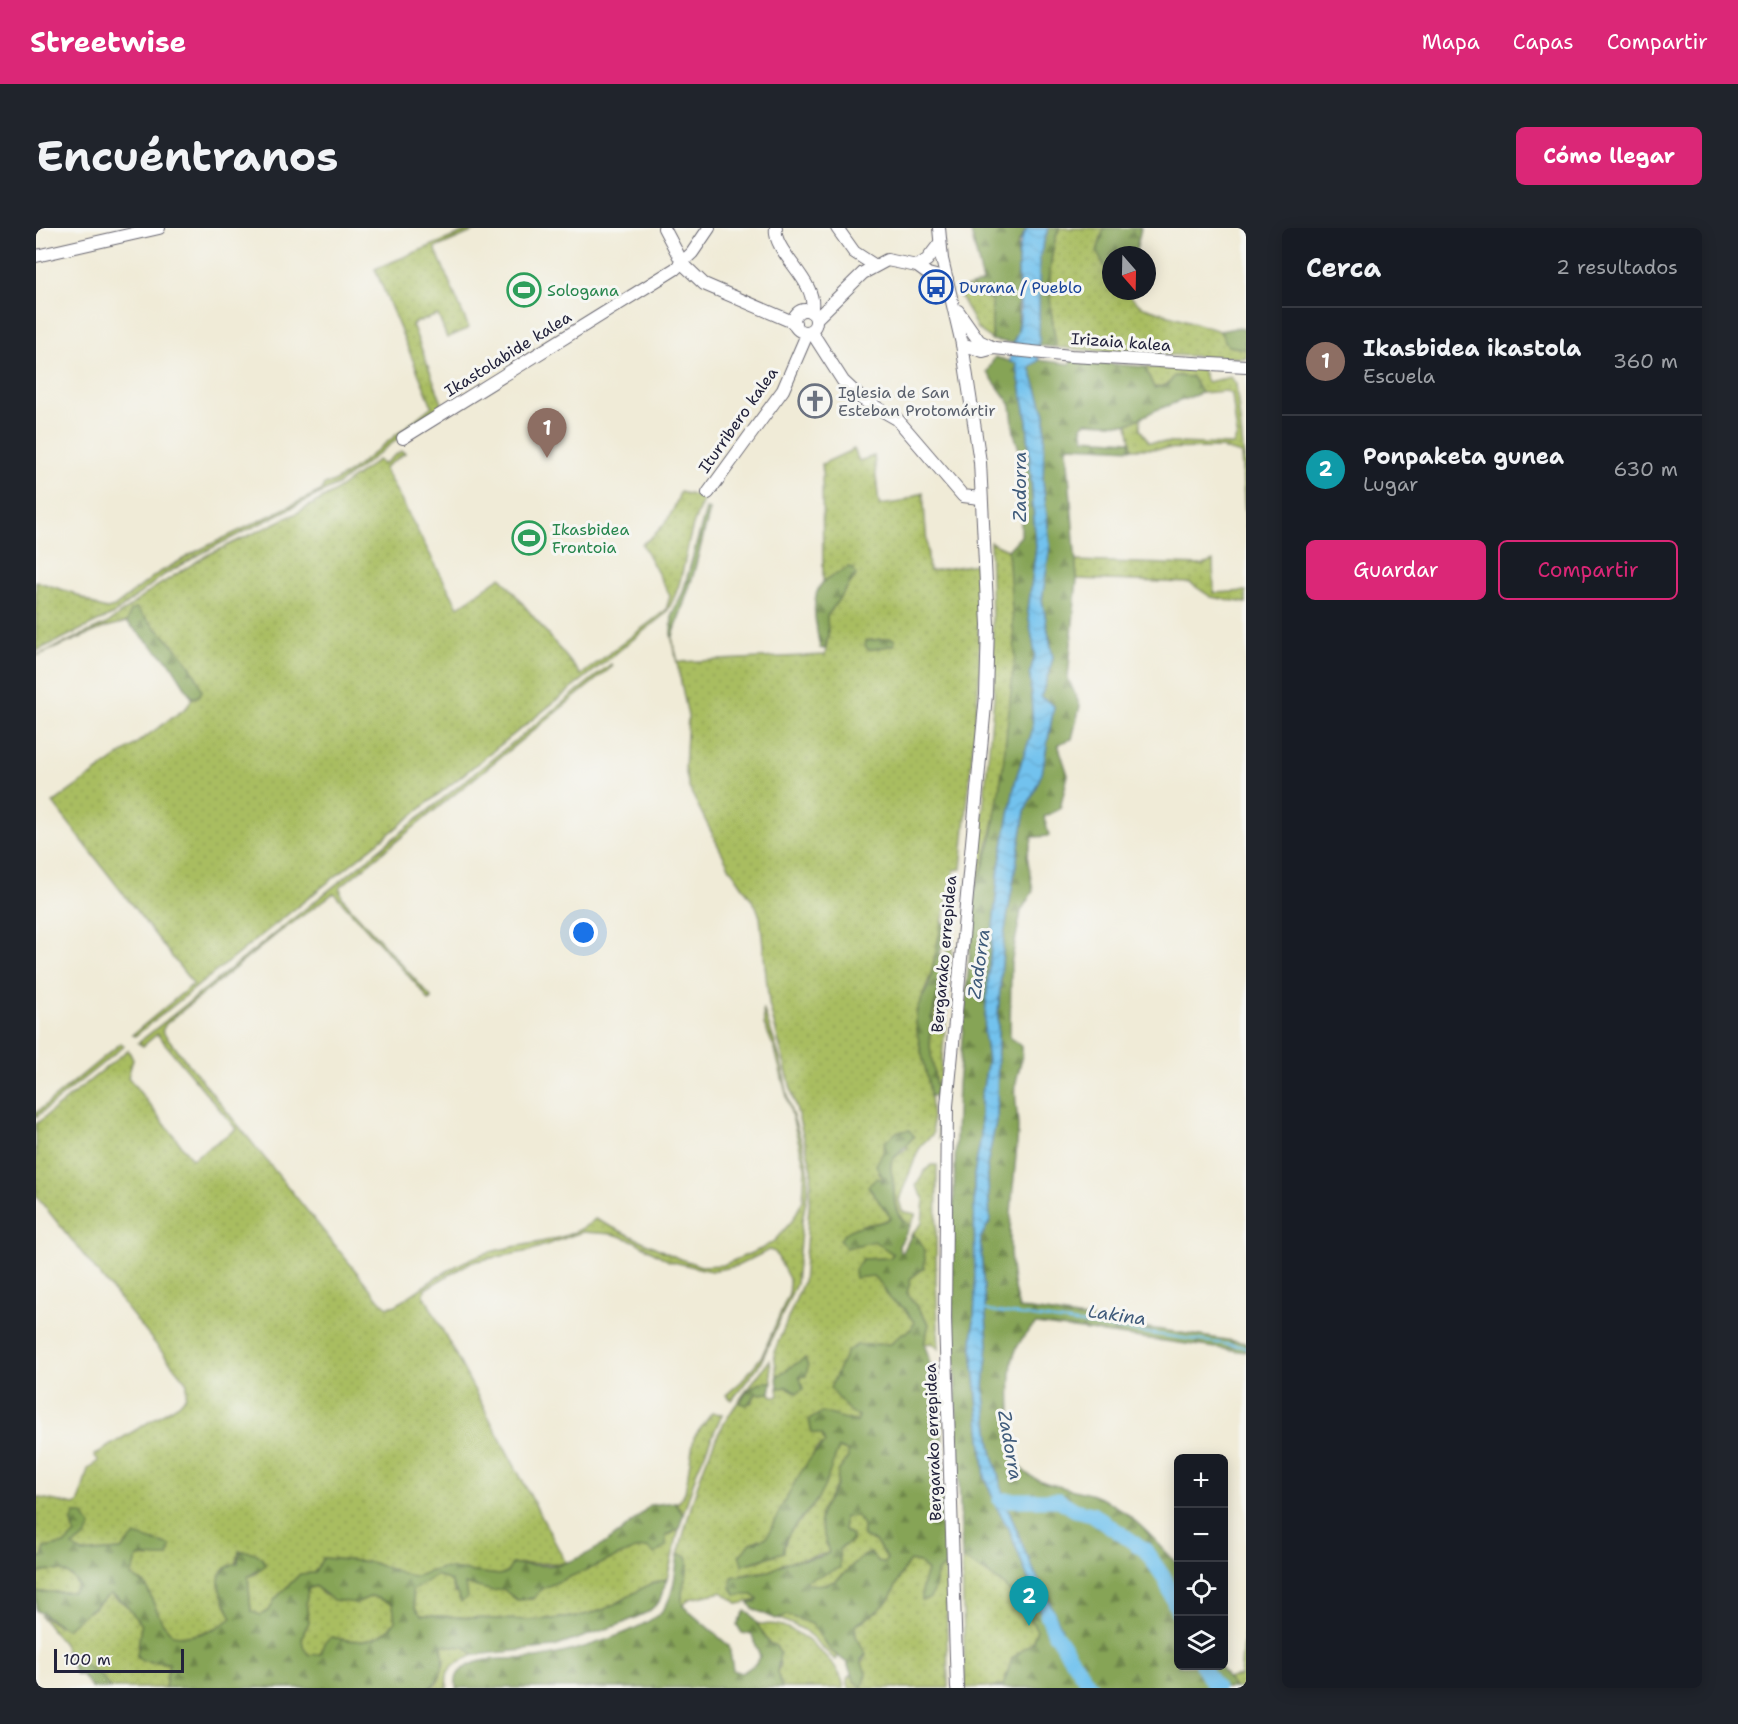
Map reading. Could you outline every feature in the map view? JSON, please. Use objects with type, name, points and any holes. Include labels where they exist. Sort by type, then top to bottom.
[{"type":"street","points":[[36,256],[159,228]]},
{"type":"street","points":[[664,228],[691,275],[711,288],[795,323]]},
{"type":"street","name":"Ikastolabide kalea","points":[[403,438],[683,264],[709,228]]},
{"type":"street","points":[[776,228],[776,239],[801,274],[812,302],[816,326],[810,331],[798,330],[795,317],[800,312],[813,315]]},
{"type":"street","points":[[837,228],[854,252],[874,265]]},
{"type":"street","name":"Bergarako errepidea","points":[[939,228],[947,279],[962,344],[980,462],[988,672],[950,1072],[944,1215],[945,1319],[957,1688]]},
{"type":"street","points":[[917,266],[927,260],[940,243]]},
{"type":"street","points":[[813,315],[874,265],[887,260],[917,266],[928,274],[947,279]]},
{"type":"street","points":[[955,306],[979,345],[969,358],[966,370]]},
{"type":"street","points":[[810,331],[843,381],[862,399],[897,419],[963,495],[980,498]]},
{"type":"street","name":"Iturribero kalea","points":[[708,493],[783,390],[810,331]]},
{"type":"street","name":"Irizaia kalea","points":[[962,344],[1071,356],[1246,366]]},
{"type":"green space","points":[[474,228],[481,228],[435,248],[469,328],[447,338],[438,315],[412,324],[442,403],[441,410],[411,429],[337,485],[204,552],[164,575],[112,615],[36,651],[36,581],[73,593],[99,607],[107,609],[114,607],[157,574],[197,551],[321,491],[324,485],[350,472],[432,406],[375,269]]},
{"type":"green space","points":[[970,228],[1027,228],[1018,243],[1018,332],[1012,343],[992,340],[992,300],[975,293],[972,286],[983,282]]},
{"type":"green space","points":[[1048,228],[1059,228],[1050,271],[1050,300],[1056,344],[1053,347],[1038,345],[1039,259]]},
{"type":"green space","points":[[1059,228],[1104,228],[1097,252],[1102,261],[1102,300],[1134,300],[1141,306],[1220,331],[1228,346],[1246,349],[1246,358],[1115,353],[1053,347],[1056,343],[1050,300],[1050,271]]},
{"type":"green space","points":[[1104,228],[1141,228],[1137,246],[1102,246],[1102,261],[1097,252]]},
{"type":"green space","points":[[972,286],[975,293],[992,300],[992,340],[977,328],[957,290]]},
{"type":"green space","points":[[1235,328],[1246,329],[1246,349],[1228,346],[1220,331]]},
{"type":"green space","points":[[995,357],[1016,363],[1027,420],[1036,547],[1028,612],[1035,654],[1030,673],[1033,729],[1016,778],[999,868],[989,967],[984,1032],[988,1060],[981,1098],[981,1137],[974,1175],[975,1301],[972,1347],[985,1477],[998,1510],[1010,1531],[1049,1634],[1061,1629],[1026,1554],[1004,1498],[991,1447],[984,1387],[988,1344],[980,1239],[990,1221],[987,1165],[997,1117],[998,1014],[1004,936],[1025,811],[1042,773],[1054,706],[1041,697],[1053,658],[1042,600],[1050,546],[1043,481],[1045,414],[1030,367],[1039,360],[1070,364],[1071,360],[1145,367],[1154,388],[1168,385],[1174,376],[1192,377],[1201,393],[1156,410],[1128,424],[1087,422],[1082,425],[1084,438],[1130,441],[1132,449],[1070,446],[1067,448],[1077,579],[1068,678],[1080,706],[1072,739],[1058,744],[1068,775],[1060,809],[1044,817],[1049,836],[1033,837],[1027,855],[1033,891],[1021,911],[1011,964],[1010,1037],[1022,1047],[1022,1052],[1016,1089],[1018,1129],[1011,1219],[1011,1264],[1019,1308],[1246,1343],[1246,1352],[1036,1324],[1022,1339],[1013,1358],[1011,1417],[1016,1451],[1024,1471],[1039,1480],[1093,1495],[1117,1507],[1140,1525],[1174,1561],[1174,1670],[1222,1670],[1234,1688],[990,1688],[1003,1686],[1012,1659],[1032,1642],[1037,1630],[1005,1587],[962,1557],[951,1268],[958,1085],[975,892],[991,842],[1003,766],[1015,654],[1008,550],[1021,536],[1021,456],[1014,433],[1011,405],[987,372]]},
{"type":"green space","points":[[1145,367],[1202,369],[1207,382],[1231,377],[1236,384],[1246,476],[1246,527],[1241,454],[1221,448],[1132,449],[1128,424],[1141,416],[1140,429],[1149,442],[1233,445],[1237,436],[1232,395],[1226,391],[1201,393],[1192,377],[1154,388]]},
{"type":"green space","points":[[854,449],[859,461],[874,456],[879,505],[901,502],[923,492],[929,571],[976,564],[980,671],[961,869],[954,870],[936,949],[936,961],[917,1010],[919,1041],[929,1080],[933,1134],[920,1146],[899,1200],[902,1211],[916,1214],[910,1226],[898,1214],[890,1169],[893,1159],[908,1147],[885,1142],[879,1173],[885,1180],[869,1186],[892,1218],[881,1223],[862,1225],[846,1248],[874,1241],[893,1254],[890,1258],[862,1259],[855,1277],[873,1276],[891,1300],[904,1308],[914,1322],[911,1330],[901,1334],[891,1344],[857,1345],[840,1398],[850,1412],[860,1417],[857,1423],[837,1418],[822,1435],[825,1443],[816,1449],[767,1537],[751,1543],[743,1565],[762,1560],[784,1548],[788,1534],[815,1503],[839,1448],[847,1451],[848,1457],[838,1472],[837,1485],[822,1510],[820,1521],[829,1553],[787,1562],[770,1571],[741,1574],[758,1600],[738,1604],[722,1592],[689,1599],[683,1606],[682,1592],[688,1561],[687,1556],[678,1555],[707,1458],[719,1433],[739,1401],[770,1360],[772,1382],[766,1382],[740,1403],[751,1403],[756,1394],[770,1393],[772,1396],[779,1396],[778,1388],[789,1387],[793,1391],[783,1374],[777,1376],[774,1352],[803,1282],[812,1169],[769,1004],[760,917],[756,906],[728,865],[689,788],[685,769],[688,716],[671,634],[678,662],[825,655],[828,636],[827,616],[856,575],[848,567],[823,583],[822,464]],"holes":[[[891,638],[894,645],[869,650],[866,641]]]},
{"type":"green space","points":[[401,451],[405,453],[384,468],[458,607],[501,577],[581,675],[666,610],[670,596],[642,544],[666,522],[680,492],[704,498],[693,525],[676,594],[665,614],[135,1036],[132,1035],[193,984],[53,803],[187,707],[192,698],[199,696],[136,608],[130,612],[127,622],[106,627],[36,656],[108,623],[151,590],[207,555],[297,513],[332,493],[378,460],[383,464]]},
{"type":"green space","points":[[706,509],[710,510],[693,576],[673,636],[671,634],[672,614],[683,592]]},
{"type":"green space","points":[[990,542],[1008,550],[1015,655],[1011,715],[1003,775],[991,835],[975,892],[994,697]]},
{"type":"green space","points":[[1075,561],[1203,565],[1213,561],[1214,593],[1246,591],[1246,603],[1211,597],[1190,583],[1077,579]]},
{"type":"green space","points":[[848,567],[854,569],[856,575],[827,616],[828,636],[825,649],[820,648],[815,614],[818,588],[823,582]]},
{"type":"green space","points":[[136,608],[191,666],[202,691],[199,696],[192,698],[170,663],[127,622],[130,611]]},
{"type":"green space","points":[[891,638],[895,640],[894,645],[869,650],[865,646],[866,641]]},
{"type":"green space","points":[[611,664],[613,666],[340,887],[342,897],[350,907],[431,997],[431,1000],[429,1001],[334,893],[277,934],[166,1024],[162,1031],[380,1301],[388,1307],[396,1305],[436,1278],[480,1255],[555,1239],[583,1228],[595,1219],[678,1258],[701,1266],[723,1265],[763,1248],[775,1240],[792,1221],[803,1200],[805,1167],[775,1050],[764,1024],[763,1008],[780,1058],[791,1111],[802,1143],[808,1169],[808,1190],[802,1221],[796,1284],[760,1364],[732,1400],[726,1395],[742,1381],[762,1356],[789,1293],[789,1279],[775,1252],[769,1250],[737,1266],[711,1271],[669,1261],[634,1241],[613,1234],[582,1232],[529,1251],[471,1262],[425,1289],[424,1295],[566,1563],[512,1564],[507,1573],[499,1575],[442,1568],[413,1577],[370,1562],[323,1558],[314,1573],[300,1574],[275,1599],[269,1611],[260,1615],[251,1611],[248,1577],[257,1573],[239,1551],[227,1608],[232,1618],[204,1632],[188,1636],[173,1636],[162,1622],[145,1584],[131,1576],[138,1557],[151,1558],[127,1543],[121,1550],[82,1553],[73,1549],[73,1546],[86,1536],[72,1522],[75,1534],[66,1544],[45,1548],[42,1557],[36,1557],[36,1497],[75,1505],[79,1502],[88,1469],[99,1461],[94,1455],[179,1404],[186,1396],[187,1383],[36,1196],[36,1124],[128,1050],[133,1059],[128,1077],[192,1159],[236,1129],[157,1034],[143,1046],[138,1043]]},
{"type":"green space","points":[[943,922],[947,926],[940,953],[946,961],[930,1030],[936,1091],[935,1096],[930,1096],[916,1019],[918,1007],[929,984]]},
{"type":"green space","points":[[950,939],[953,939],[940,1081],[939,1140],[935,1096],[937,1089],[930,1058],[930,1037]]},
{"type":"green space","points":[[121,1043],[124,1046],[36,1117],[36,1113]]},
{"type":"green space","points":[[909,1130],[914,1136],[894,1158],[890,1168],[896,1209],[903,1221],[910,1226],[899,1246],[900,1252],[903,1252],[912,1234],[922,1244],[925,1258],[924,1268],[911,1278],[907,1293],[929,1324],[924,1344],[935,1391],[941,1405],[944,1470],[932,1493],[945,1502],[946,1566],[937,1573],[935,1589],[930,1598],[922,1600],[922,1587],[927,1571],[919,1563],[910,1561],[885,1604],[855,1625],[856,1636],[866,1654],[861,1660],[867,1676],[862,1687],[854,1681],[847,1663],[830,1650],[812,1624],[787,1615],[776,1619],[753,1609],[749,1603],[758,1600],[753,1595],[736,1595],[731,1588],[732,1577],[770,1571],[787,1562],[820,1557],[829,1553],[820,1521],[822,1510],[837,1485],[838,1472],[848,1457],[847,1451],[839,1448],[822,1491],[790,1532],[784,1552],[743,1565],[739,1556],[751,1543],[767,1537],[800,1474],[816,1451],[825,1443],[822,1435],[812,1433],[809,1420],[822,1412],[857,1422],[859,1416],[850,1412],[830,1388],[847,1351],[857,1345],[891,1344],[901,1334],[911,1330],[914,1322],[904,1308],[891,1300],[873,1276],[855,1278],[854,1271],[862,1259],[890,1258],[893,1254],[874,1241],[846,1248],[840,1240],[857,1227],[891,1218],[868,1186],[877,1178],[884,1180],[876,1165],[884,1151],[885,1142],[897,1132]],"holes":[[[857,1516],[863,1525],[863,1537],[875,1541],[887,1558],[885,1563],[878,1561],[870,1553],[861,1558],[837,1580],[820,1585],[807,1584],[805,1581],[840,1568],[839,1549],[852,1541],[852,1535],[844,1530],[844,1517]]]},
{"type":"green space","points":[[931,1165],[937,1165],[936,1281],[939,1349],[932,1343],[924,1344],[929,1324],[907,1293],[911,1278],[924,1268],[923,1249],[912,1234],[922,1223],[924,1199],[916,1186]]},
{"type":"green space","points":[[805,1358],[808,1366],[806,1376],[800,1377],[803,1389],[797,1393],[789,1387],[778,1388],[777,1376]]},
{"type":"green space","points":[[772,1382],[770,1393],[756,1394],[747,1405],[740,1403],[753,1387]]},
{"type":"green space","points":[[712,1413],[722,1414],[697,1471],[683,1515],[675,1502],[679,1502],[685,1492],[694,1437]]},
{"type":"green space","points":[[675,1502],[683,1515],[679,1529],[666,1536],[666,1546],[655,1554],[647,1548],[635,1549],[541,1589],[534,1598],[517,1600],[503,1589],[493,1591],[465,1584],[467,1598],[461,1602],[451,1581],[436,1575],[412,1591],[415,1608],[421,1615],[509,1620],[556,1619],[605,1609],[648,1585],[667,1579],[659,1602],[648,1612],[621,1624],[554,1647],[474,1655],[466,1647],[442,1645],[441,1674],[429,1688],[165,1688],[169,1663],[142,1661],[137,1656],[141,1625],[124,1603],[116,1597],[110,1594],[66,1629],[36,1610],[36,1592],[72,1592],[78,1587],[71,1576],[61,1571],[36,1574],[36,1557],[42,1557],[45,1548],[65,1544],[75,1534],[72,1522],[74,1514],[83,1514],[91,1527],[86,1536],[73,1546],[82,1553],[121,1550],[135,1535],[171,1546],[168,1557],[138,1557],[131,1576],[145,1584],[162,1622],[173,1635],[188,1636],[211,1630],[232,1618],[221,1595],[219,1579],[222,1572],[238,1563],[239,1551],[255,1553],[266,1565],[248,1577],[251,1611],[260,1615],[269,1611],[275,1599],[300,1574],[314,1573],[323,1558],[370,1562],[413,1577],[442,1568],[499,1575],[507,1573],[512,1564],[545,1566],[576,1559],[622,1531],[650,1505]],"holes":[[[315,1586],[333,1600],[356,1603],[372,1596],[393,1604],[395,1622],[381,1635],[366,1640],[332,1637],[324,1643],[321,1654],[309,1655],[302,1643],[304,1631],[309,1623],[306,1603],[308,1589]]]},
{"type":"green space","points":[[857,1516],[863,1525],[863,1537],[875,1541],[887,1558],[885,1563],[878,1561],[870,1553],[861,1558],[837,1580],[820,1585],[807,1584],[804,1581],[827,1571],[840,1562],[839,1549],[852,1541],[844,1531],[844,1517]]},
{"type":"green space","points":[[679,1529],[667,1579],[648,1585],[614,1605],[596,1612],[556,1619],[509,1620],[420,1615],[415,1608],[412,1591],[436,1575],[451,1581],[455,1593],[464,1584],[503,1589],[517,1600],[534,1599],[541,1589],[635,1549],[647,1548]]},
{"type":"green space","points":[[678,1555],[687,1556],[688,1561],[682,1592],[683,1606],[729,1646],[733,1670],[742,1673],[755,1664],[760,1656],[752,1635],[742,1633],[737,1625],[745,1611],[750,1613],[769,1643],[776,1646],[780,1653],[777,1672],[782,1688],[456,1688],[459,1673],[472,1664],[495,1659],[536,1658],[565,1652],[620,1635],[651,1620],[661,1612],[669,1600]]},
{"type":"green space","points":[[962,1557],[1005,1587],[1037,1630],[1032,1642],[1012,1659],[1003,1686],[965,1688]]},
{"type":"green space","points":[[910,1561],[919,1563],[927,1571],[922,1587],[935,1589],[937,1572],[946,1566],[948,1688],[849,1688],[847,1679],[851,1674],[854,1681],[866,1654],[856,1636],[855,1625],[871,1616],[885,1604]]},
{"type":"green space","points":[[54,1570],[69,1575],[78,1587],[72,1592],[36,1592],[36,1574]]},
{"type":"green space","points":[[315,1586],[324,1595],[355,1603],[372,1596],[393,1604],[395,1622],[381,1635],[366,1640],[332,1637],[324,1643],[321,1654],[309,1656],[302,1640],[309,1623],[306,1603],[308,1589]]},
{"type":"green space","points":[[110,1594],[130,1608],[141,1625],[137,1656],[142,1661],[169,1663],[165,1688],[110,1688],[99,1674],[78,1660],[71,1663],[63,1644],[40,1615],[59,1626],[90,1611]]},
{"type":"green space","points":[[1246,1608],[1246,1688],[1234,1688],[1228,1678],[1240,1676]]},
{"type":"green space","points":[[787,1615],[812,1624],[830,1650],[837,1656],[835,1660],[804,1630],[778,1618]]},
{"type":"green space","points":[[756,1623],[775,1624],[798,1633],[828,1659],[842,1679],[844,1688],[782,1688],[777,1672],[780,1665],[776,1646],[769,1643]]},
{"type":"green space","points":[[442,1645],[467,1647],[474,1655],[457,1663],[449,1671],[446,1681],[448,1688],[429,1688],[438,1683],[444,1662]]},
{"type":"green space","points":[[78,1660],[99,1674],[110,1688],[91,1688],[82,1675],[76,1675],[71,1663]]},
{"type":"water","points":[[1027,228],[1048,228],[1039,259],[1039,360],[1030,367],[1045,414],[1043,481],[1050,546],[1042,600],[1053,658],[1041,697],[1054,706],[1042,773],[1025,811],[1004,936],[998,1014],[997,1117],[987,1165],[990,1221],[980,1239],[988,1344],[984,1387],[991,1447],[1004,1498],[1026,1554],[1062,1629],[1049,1634],[1010,1531],[998,1510],[985,1477],[972,1347],[975,1301],[974,1175],[981,1137],[981,1098],[988,1060],[984,1032],[989,967],[999,868],[1016,778],[1033,729],[1030,673],[1035,654],[1028,612],[1036,547],[1027,420],[1016,363],[1010,362],[1011,349],[1020,318],[1019,253],[1021,240]]},
{"type":"waterway","name":"Lakina","points":[[984,1310],[1246,1347]]},
{"type":"waterway","points":[[1000,1500],[1059,1500],[1075,1510],[1092,1514],[1145,1550],[1165,1579],[1174,1602]]},
{"type":"waterway","name":"Zadorra","points":[[1047,1614],[1055,1634],[1091,1688]]},
{"type":"waterway","points":[[1205,1670],[1216,1688]]},
{"type":"place","name":"Durana / Pueblo","points":[[936,287]]},
{"type":"place","name":"Sologana","points":[[524,290]]},
{"type":"place","name":"Iglesia de San Esteban Protomártir","points":[[815,401]]},
{"type":"place","name":"Ikasbidea ikastola","points":[[547,458]]},
{"type":"place","name":"Ikasbidea Frontoia","points":[[529,538]]},
{"type":"place","name":"Ponpaketa gunea","points":[[1029,1626]]}]
